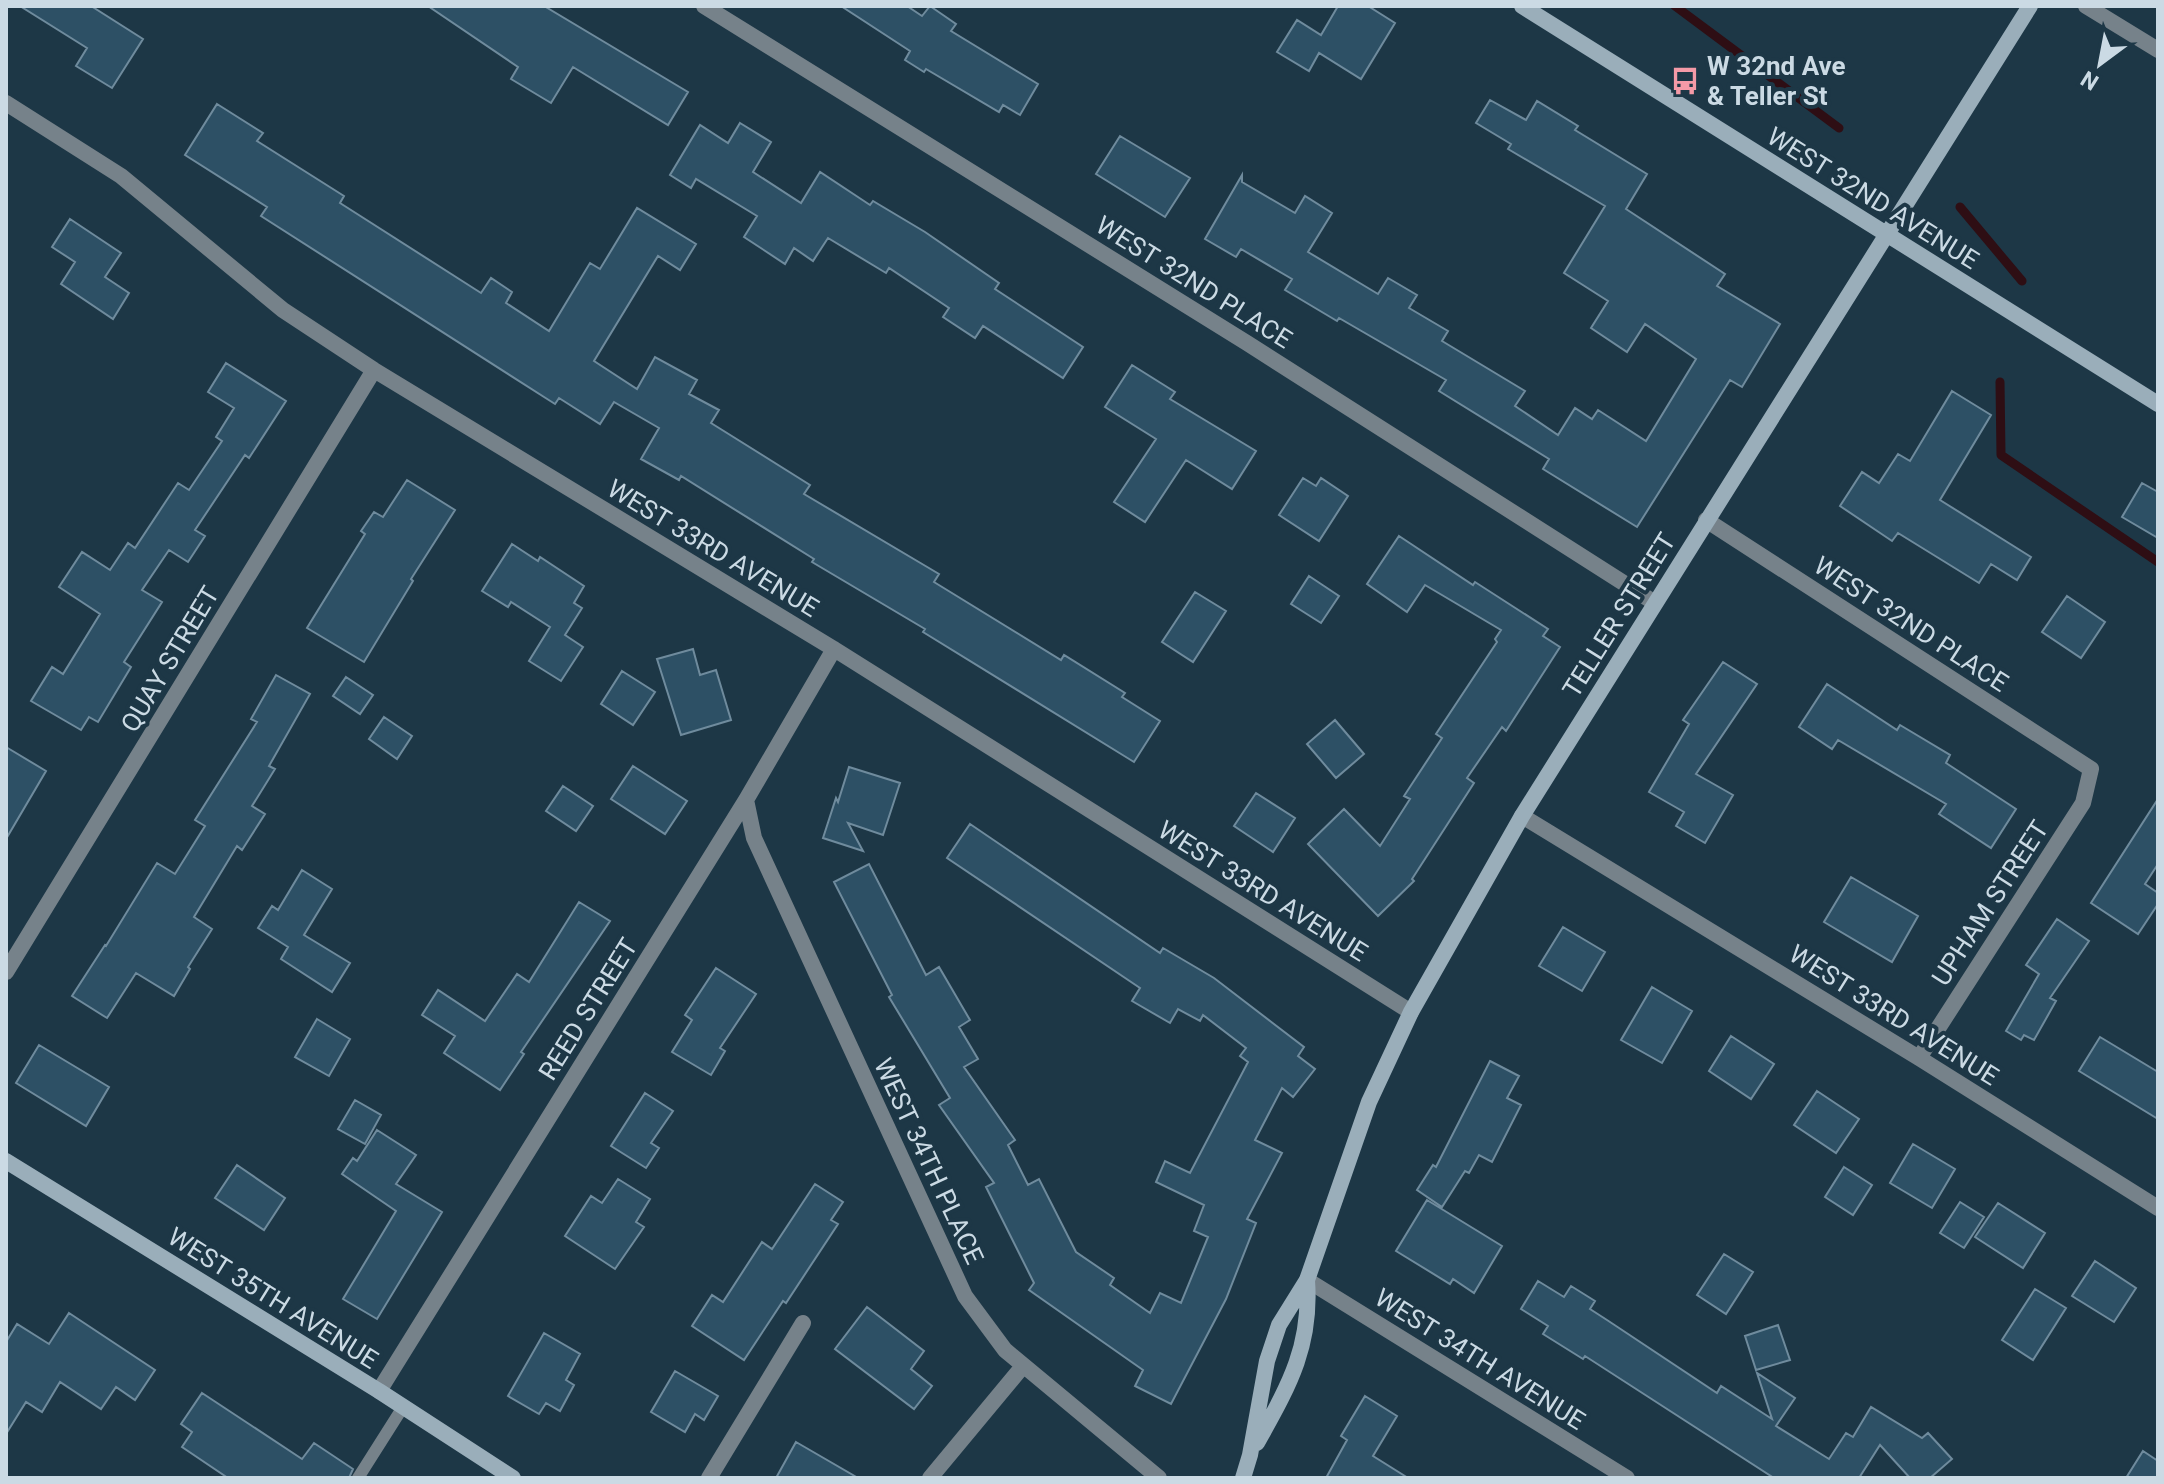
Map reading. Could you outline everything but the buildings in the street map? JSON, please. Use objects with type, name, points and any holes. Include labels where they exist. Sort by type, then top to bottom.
[{"type":"street","name":"WEST 32ND PLACE","points":[[704,6],[1247,343],[1655,603]]},
{"type":"street","name":"WEST 32ND AVENUE","points":[[1522,6],[2158,404]]},
{"type":"street","name":"TELLER STREET","points":[[1243,1478],[1250,1455],[1260,1392],[1279,1325],[1307,1280],[1369,1102],[1411,1012],[1522,816],[2030,6]]},
{"type":"street","points":[[2086,6],[2158,50]]},
{"type":"street","name":"WEST 33RD AVENUE","points":[[6,103],[121,176],[283,310],[374,370],[834,649],[1411,1012]]},
{"type":"street","name":"QUAY STREET","points":[[6,972],[374,370]]},
{"type":"street","name":"WEST 32ND PLACE","points":[[1706,520],[2091,769]]},
{"type":"street","name":"REED STREET","points":[[379,1391],[746,800],[834,649]]},
{"type":"street","name":"UPHAM STREET","points":[[1919,1058],[2083,803],[2091,769]]},
{"type":"street","name":"WEST 34TH PLACE","points":[[746,800],[754,838],[965,1296],[996,1339],[1023,1366],[1159,1478]]},
{"type":"street","name":"WEST 33RD AVENUE","points":[[1522,816],[2158,1208]]},
{"type":"street","name":"WEST 35TH AVENUE","points":[[6,1161],[379,1391],[513,1478]]},
{"type":"street","name":"TELLER STREET","points":[[1250,1455],[1294,1372],[1308,1319],[1307,1280]]},
{"type":"street","name":"WEST 34TH AVENUE","points":[[1307,1280],[1627,1478]]},
{"type":"street","points":[[709,1478],[803,1323]]},
{"type":"street","points":[[930,1478],[1023,1366]]},
{"type":"lane","points":[[358,1478],[403,1407]]},
{"type":"waterway","points":[[1675,6],[1839,128]]},
{"type":"waterway","points":[[1960,207],[2022,281]]},
{"type":"waterway","points":[[2000,382],[2001,455],[2158,562]]},
{"type":"place","name":"W 32nd Ave & Teller St","points":[[1685,81]]}]
